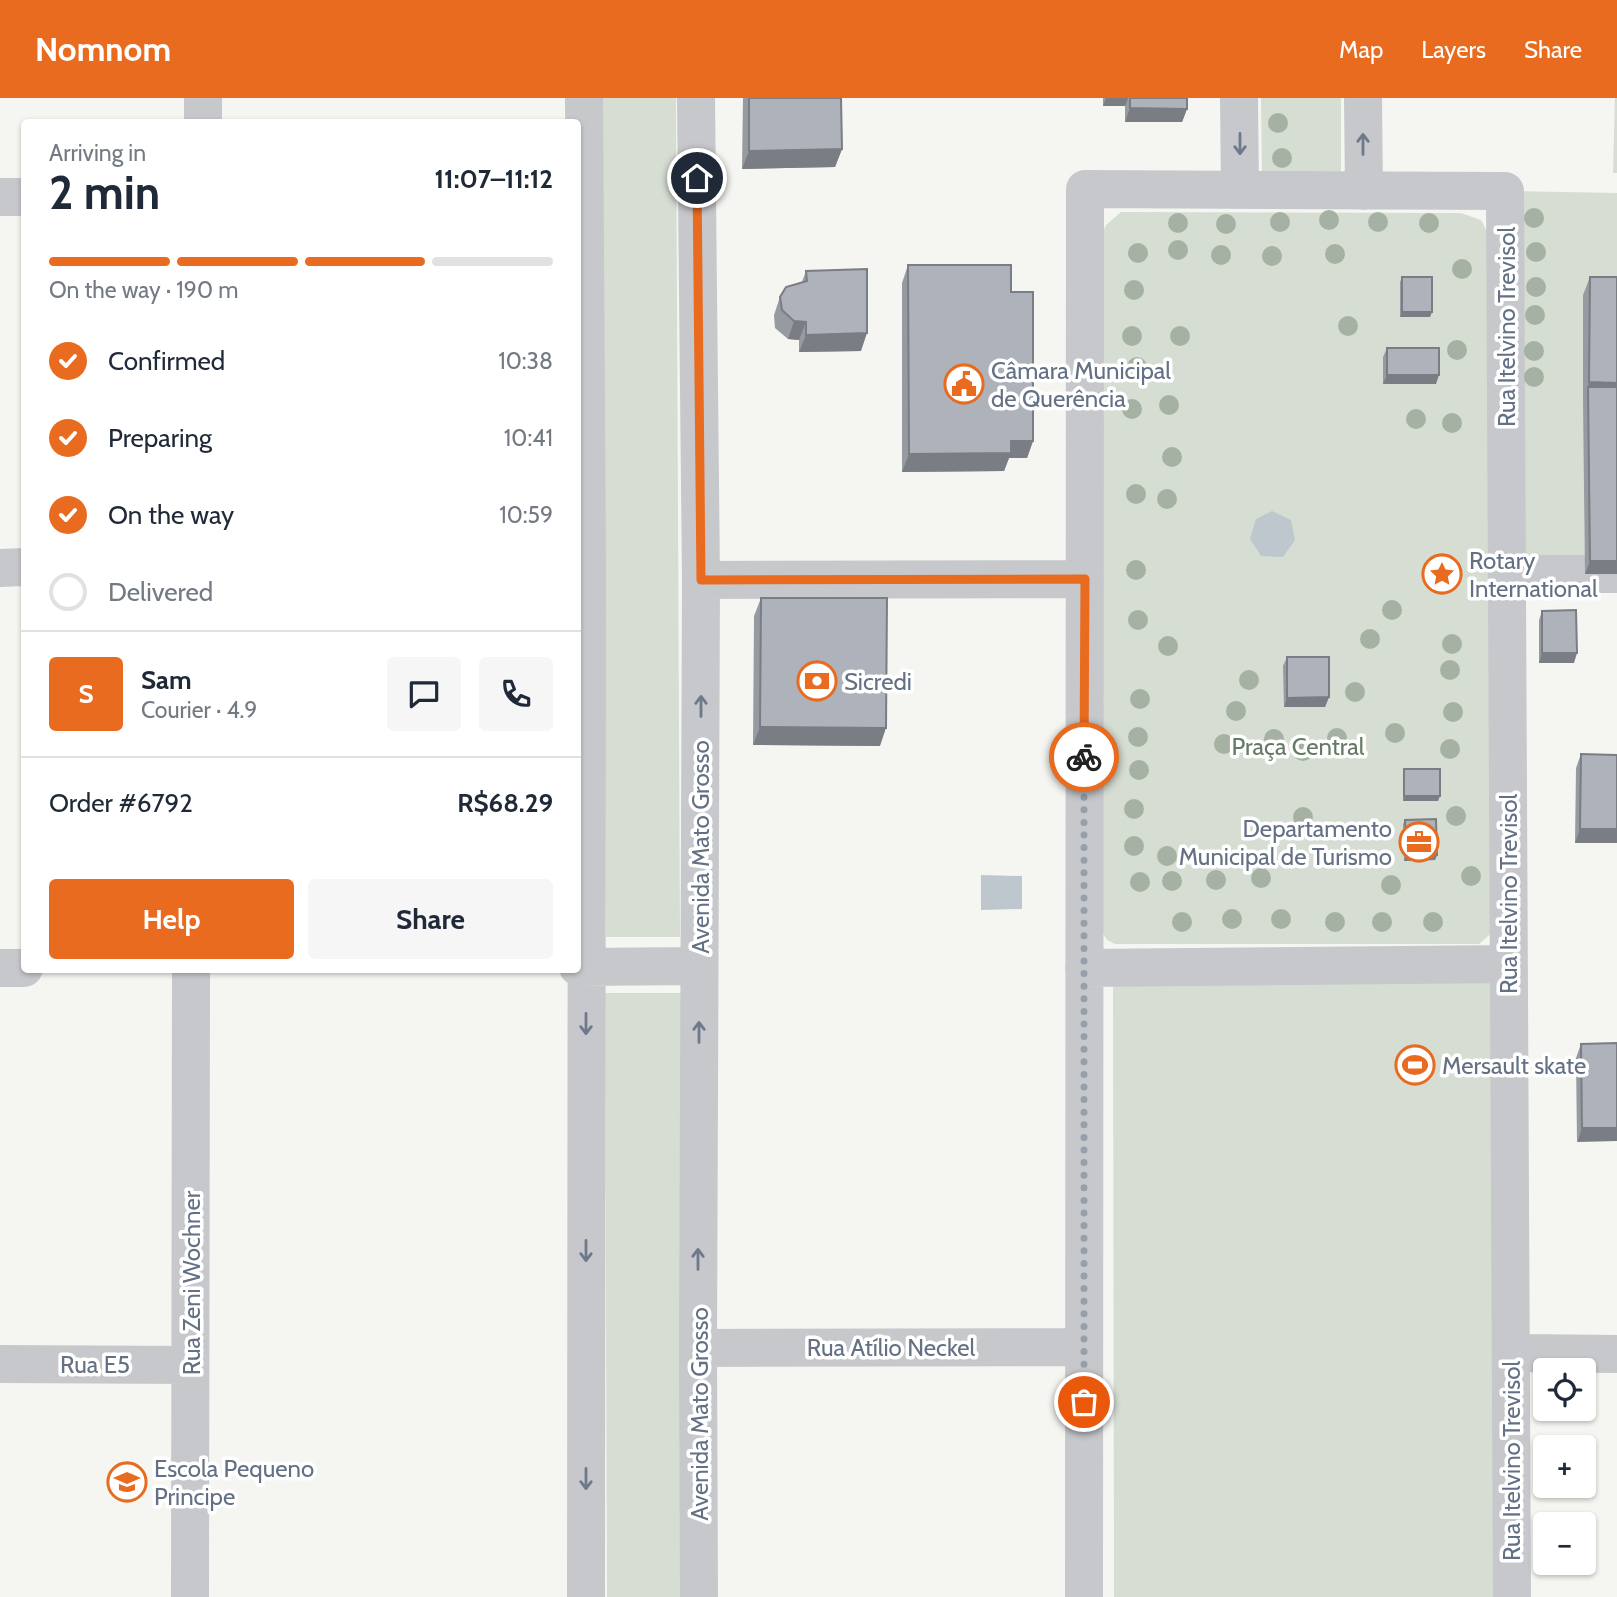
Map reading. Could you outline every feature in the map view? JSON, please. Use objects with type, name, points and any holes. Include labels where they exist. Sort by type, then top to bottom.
[{"type":"street","points":[[203,98],[203,119]]},
{"type":"street","points":[[584,98],[582,967],[586,1597]]},
{"type":"street","name":"Avenida Mato Grosso","points":[[696,98],[701,580],[699,1597]]},
{"type":"street","points":[[1239,98],[1240,190]]},
{"type":"street","points":[[1084,1597],[1085,189],[1364,191],[1363,98]]},
{"type":"street","name":"Rua Itelvino Trevisol","points":[[1364,191],[1505,191],[1512,1597]]},
{"type":"street","points":[[0,197],[21,197]]},
{"type":"street","points":[[0,568],[21,567]]},
{"type":"street","points":[[1507,575],[1617,575]]},
{"type":"street","points":[[701,580],[1085,579]]},
{"type":"street","points":[[1084,968],[1508,964]]},
{"type":"street","points":[[582,967],[699,966]]},
{"type":"street","points":[[0,968],[21,968]]},
{"type":"street","name":"Rua Zeni Wochner","points":[[190,1597],[191,973]]},
{"type":"street","name":"Rua Atílio Neckel","points":[[698,1348],[1084,1347]]},
{"type":"street","points":[[1511,1353],[1617,1354]]},
{"type":"street","name":"Rua E5","points":[[0,1364],[190,1365]]},
{"type":"green space","points":[[602,98],[676,98],[680,937],[606,937]]},
{"type":"green space","points":[[1261,98],[1341,98],[1341,175],[1262,175]]},
{"type":"green space","points":[[1615,98],[1617,173],[1613,173]]},
{"type":"green space","points":[[1505,191],[1617,193],[1617,295],[1583,295],[1585,574],[1507,574]]},
{"type":"green space","name":"Praça Central","points":[[1121,212],[1461,213],[1481,220],[1492,242],[1495,930],[1479,944],[1115,944],[1107,940],[1102,932],[1098,244],[1106,225]]},
{"type":"green space","points":[[1113,980],[1496,980],[1497,1597],[1114,1597]]},
{"type":"green space","points":[[605,993],[681,993],[683,1597],[607,1597]]},
{"type":"shaded area","points":[[1272,511],[1291,520],[1295,540],[1283,557],[1261,556],[1250,539],[1256,519]]},
{"type":"shaded area","points":[[981,875],[1022,876],[1022,909],[981,910]]},
{"type":"building","points":[[749,98],[841,98],[842,149],[749,151]]},
{"type":"building","points":[[1130,98],[1187,98],[1187,109],[1130,108]]},
{"type":"building","name":"Câmara Municipal de Querência","points":[[908,265],[1011,265],[1011,292],[1033,292],[1033,441],[1011,441],[1011,453],[909,454]]},
{"type":"building","points":[[867,269],[867,333],[806,335],[806,322],[794,321],[782,310],[780,297],[786,287],[807,281],[806,271]]},
{"type":"building","points":[[1402,277],[1432,277],[1432,312],[1402,312]]},
{"type":"building","points":[[1590,277],[1617,277],[1617,383],[1589,382]]},
{"type":"building","points":[[1387,348],[1439,348],[1439,375],[1387,375]]},
{"type":"building","points":[[1588,387],[1617,387],[1617,561],[1590,561]]},
{"type":"building","name":"Sicredi","points":[[761,598],[887,598],[886,728],[760,727]]},
{"type":"building","points":[[1576,610],[1577,653],[1542,653],[1542,611]]},
{"type":"building","points":[[1287,657],[1329,657],[1329,697],[1287,698]]},
{"type":"building","points":[[1581,754],[1617,755],[1617,829],[1580,829]]},
{"type":"building","points":[[1404,769],[1440,769],[1440,796],[1404,796]]},
{"type":"building","name":"Departamento Municipal de Turismo","points":[[1436,819],[1437,855],[1406,856],[1405,820]]},
{"type":"building","points":[[1617,1043],[1617,1128],[1582,1128],[1581,1044]]},
{"type":"way so far","points":[[1084,757],[1084,1402]]},
{"type":"place","name":"Câmara Municipal de Querência","points":[[964,384]]},
{"type":"place","name":"Rotary International","points":[[1442,574]]},
{"type":"place","name":"Sicredi","points":[[817,681]]},
{"type":"place","name":"Departamento Municipal de Turismo","points":[[1419,842]]},
{"type":"place","name":"Mersault skate","points":[[1415,1065]]},
{"type":"place","name":"Escola Pequeno Principe","points":[[127,1482]]},
{"type":"route","points":[[697,178],[701,580],[1085,579],[1084,757]]}]
